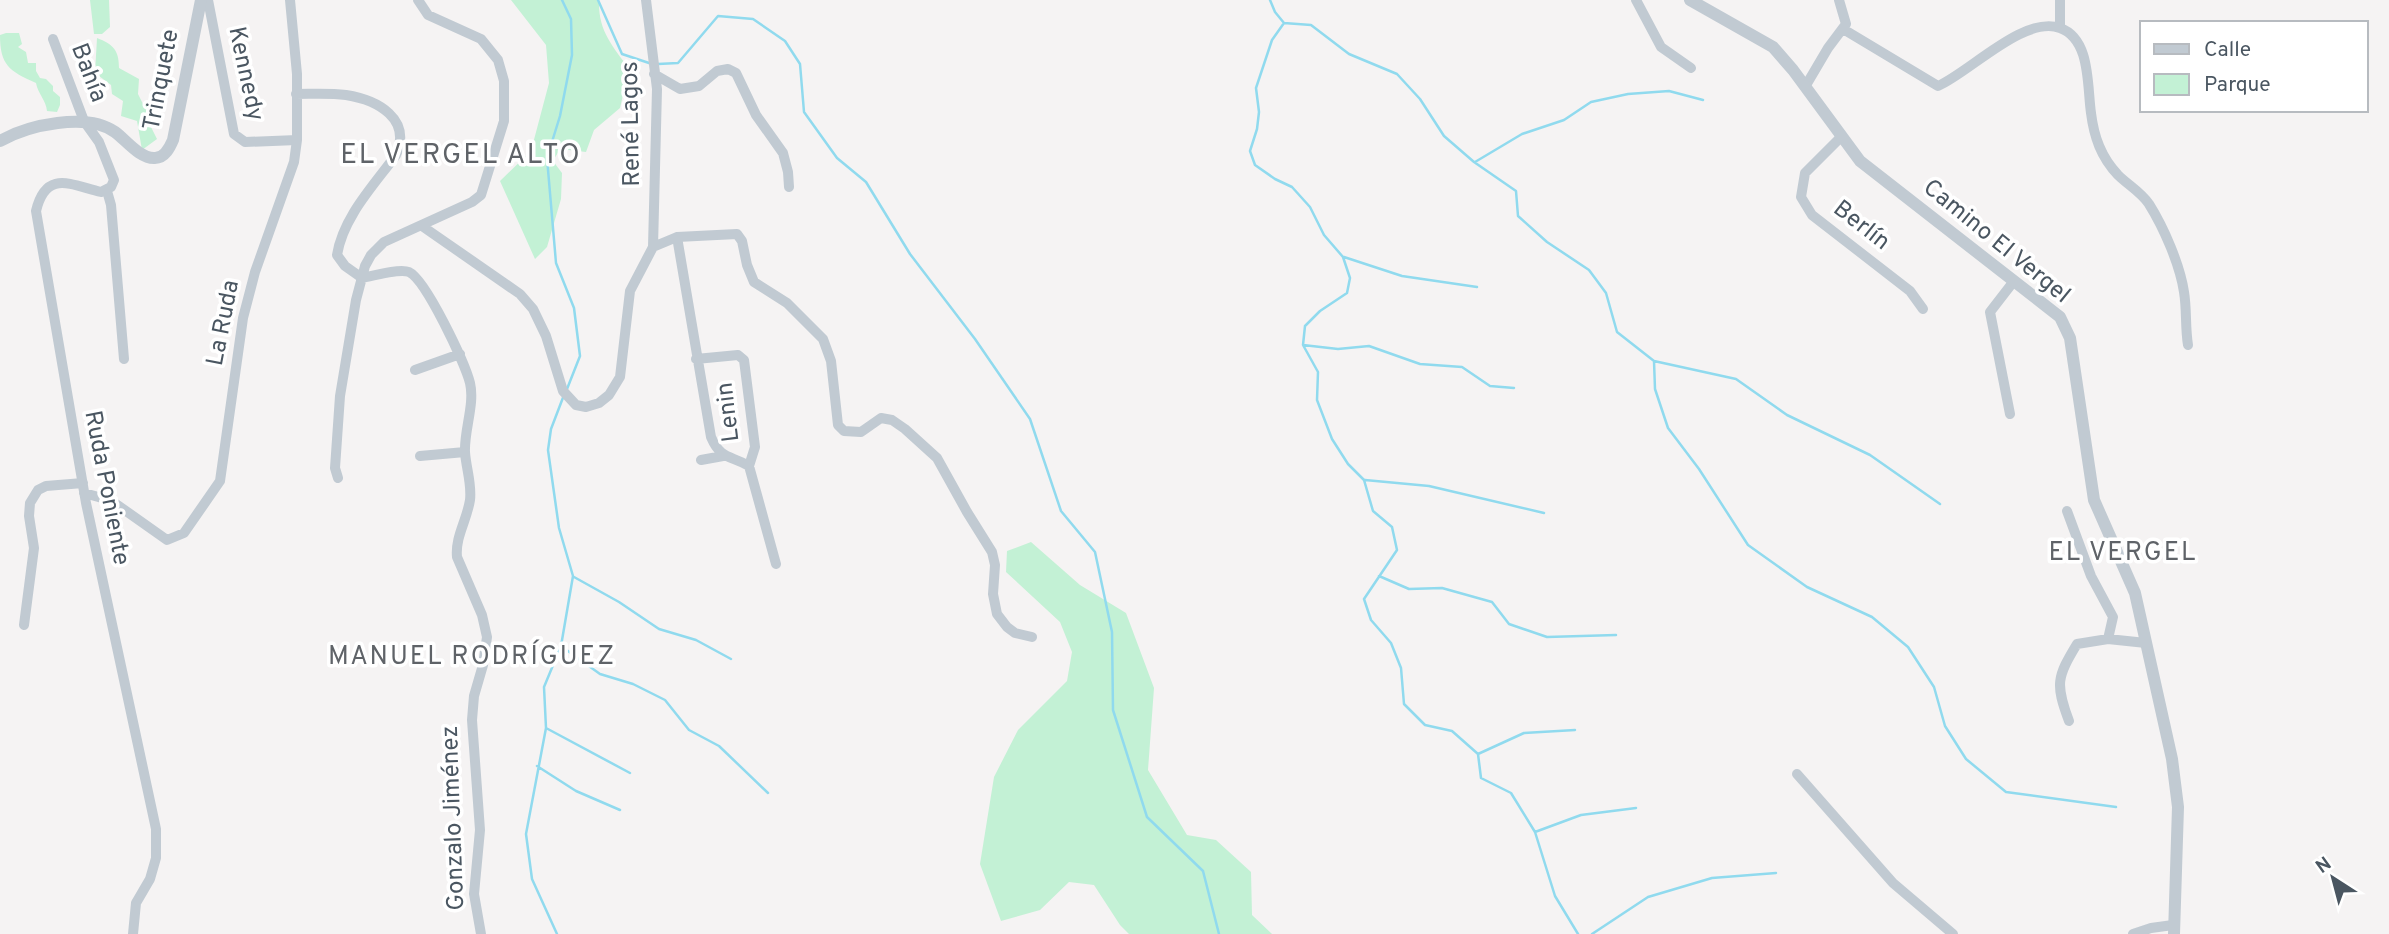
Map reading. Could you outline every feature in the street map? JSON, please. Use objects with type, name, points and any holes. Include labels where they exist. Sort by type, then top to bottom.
[{"type":"street","name":"Trinquete","points":[[84,121],[106,126],[151,158],[166,152],[173,139],[201,0]]},
{"type":"street","name":"Kennedy","points":[[208,0],[234,134],[245,142],[297,140]]},
{"type":"street","name":"La Ruda","points":[[83,488],[116,504],[167,540],[184,533],[220,481],[243,318],[255,272],[294,162],[297,140],[297,74],[290,0]]},
{"type":"street","points":[[338,478],[335,468],[340,396],[362,278],[371,255],[384,242],[472,202],[481,195],[494,145],[504,121],[504,81],[498,60],[481,39],[428,15],[418,0]]},
{"type":"street","name":"René Lagos","points":[[646,0],[657,89],[653,247]]},
{"type":"street","points":[[1636,0],[1661,47],[1691,68]]},
{"type":"street","name":"Camino El Vergel","points":[[1690,0],[1773,47],[1860,161],[2060,317],[2066,327],[2070,338],[2094,500],[2135,593],[2172,759],[2178,807],[2173,930]]},
{"type":"street","points":[[1805,87],[1846,24],[1839,0]]},
{"type":"street","points":[[2060,0],[2060,28]]},
{"type":"street","points":[[1843,29],[1938,86],[2029,30],[2049,26],[2060,28],[2075,37],[2083,56],[2093,127],[2101,150],[2118,174],[2150,206],[2176,261],[2185,294],[2184,322],[2188,345]]},
{"type":"street","name":"Bahía","points":[[53,39],[84,121]]},
{"type":"street","points":[[653,67],[680,89],[699,86],[717,71],[728,69],[736,73],[756,116],[783,153],[789,187]]},
{"type":"street","points":[[296,94],[347,95],[372,103],[395,117],[400,129],[402,142],[396,155],[345,225],[339,242],[337,255],[345,266],[362,278]]},
{"type":"street","points":[[0,141],[30,129],[84,121],[99,142],[114,180],[107,191],[111,205],[124,359]]},
{"type":"street","name":"Berlín","points":[[1841,137],[1805,173],[1801,197],[1811,215],[1910,290],[1923,309]]},
{"type":"street","name":"Ruda Poniente","points":[[107,191],[101,192],[63,181],[47,187],[39,197],[36,211],[83,488],[156,829],[156,858],[150,879],[136,903],[133,934]]},
{"type":"street","points":[[422,226],[520,294],[533,309],[547,336],[563,391],[576,405],[586,407],[609,396],[621,377],[630,291],[653,247],[677,237],[737,234],[742,241],[754,282],[787,303],[823,339],[831,361],[838,425],[844,431],[861,432],[881,418],[892,420],[930,450],[946,471],[992,552],[995,565],[993,594],[997,614],[1007,627],[1016,633],[1032,637]]},
{"type":"street","points":[[677,237],[711,437],[716,450],[723,456],[749,466],[776,564]]},
{"type":"street","name":"Gonzalo Jiménez","points":[[362,278],[402,270],[409,272],[422,286],[460,354],[471,385],[465,452],[470,498],[456,548],[457,557],[482,615],[487,637],[483,665],[474,696],[472,720],[480,819],[474,894],[481,934]]},
{"type":"street","points":[[2010,414],[1990,312],[2014,281]]},
{"type":"street","points":[[415,370],[460,354]]},
{"type":"street","name":"Lenin","points":[[696,359],[738,355],[744,360],[755,447],[749,466]]},
{"type":"street","points":[[419,456],[465,452]]},
{"type":"street","points":[[701,460],[723,456]]},
{"type":"street","points":[[24,625],[34,548],[29,516],[30,503],[38,490],[46,486],[83,488]]},
{"type":"street","points":[[2067,511],[2091,576],[2113,617],[2108,639]]},
{"type":"street","points":[[2068,720],[2061,699],[2060,672],[2077,644],[2108,639],[2146,643]]},
{"type":"street","points":[[1797,774],[1893,883],[1953,934]]},
{"type":"street","points":[[2133,934],[2151,928],[2173,930]]},
{"type":"green space","points":[[90,0],[109,0],[110,27],[102,34],[94,34]]},
{"type":"green space","points":[[511,0],[599,0],[604,29],[629,69],[620,108],[594,130],[586,152],[560,149],[553,161],[562,173],[561,199],[547,247],[535,259],[500,181],[531,151],[549,83],[546,45]]},
{"type":"green space","points":[[19,33],[22,44],[18,47],[26,52],[28,63],[36,63],[40,78],[46,79],[60,97],[57,112],[47,111],[36,83],[19,75],[4,60],[0,35]]},
{"type":"green space","points":[[97,38],[114,48],[119,68],[139,79],[138,94],[144,106],[150,101],[157,105],[150,125],[157,139],[142,150],[137,121],[121,116],[123,101],[112,94],[111,85],[95,73]]},
{"type":"green space","points":[[1031,542],[1080,585],[1126,613],[1154,688],[1148,770],[1187,835],[1216,840],[1251,872],[1252,915],[1272,934],[1129,934],[1094,885],[1069,882],[1040,910],[1001,921],[980,864],[994,777],[1018,730],[1067,681],[1072,652],[1060,622],[1006,572],[1007,551]]},
{"type":"waterway","points":[[562,0],[571,19],[572,55],[560,116],[547,158],[556,263],[574,308],[580,356],[567,389]]},
{"type":"waterway","points":[[598,0],[622,54],[652,64]]},
{"type":"waterway","points":[[1270,0],[1284,23],[1311,25],[1349,54],[1397,74],[1420,99],[1444,136],[1474,162],[1516,191],[1518,216],[1547,242],[1589,270],[1606,293],[1617,332],[1654,361],[1655,389],[1668,428],[1699,469],[1748,545],[1807,587],[1872,617],[1908,647],[1934,687],[1945,726],[1966,759],[2006,792],[2116,807]]},
{"type":"waterway","points":[[658,64],[678,63],[718,16],[753,19],[785,41],[800,64],[804,112],[837,158],[866,182],[910,254],[975,339],[1030,419],[1061,511],[1095,552],[1112,632],[1113,710],[1147,817],[1203,871],[1219,934]]},
{"type":"waterway","points":[[1284,23],[1272,40],[1256,88],[1259,112],[1250,151],[1255,165],[1292,187],[1310,207],[1324,235],[1343,257],[1350,278],[1347,293],[1320,311],[1305,326],[1303,345],[1318,372],[1317,400],[1332,439],[1348,464],[1364,480],[1373,511],[1392,527],[1397,550],[1364,599],[1371,620],[1391,643],[1401,668],[1404,704],[1425,725],[1452,731],[1478,754],[1481,778],[1511,793],[1535,832],[1555,896],[1578,934]]},
{"type":"waterway","points":[[1475,162],[1522,134],[1564,120],[1591,102],[1628,94],[1669,91],[1703,100]]},
{"type":"waterway","points":[[1344,257],[1402,276],[1477,287]]},
{"type":"waterway","points":[[1303,345],[1338,349],[1369,346],[1420,364],[1462,367],[1490,386],[1514,388]]},
{"type":"waterway","points":[[1654,361],[1736,379],[1787,415],[1870,455],[1940,504]]},
{"type":"waterway","points":[[557,934],[532,879],[526,834],[546,728],[544,687],[561,646],[573,576],[559,528],[548,450],[551,429],[564,395]]},
{"type":"waterway","points":[[1365,480],[1429,486],[1544,513]]},
{"type":"waterway","points":[[1379,576],[1409,589],[1442,588],[1492,602],[1509,624],[1547,637],[1616,635]]},
{"type":"waterway","points":[[574,577],[619,602],[659,629],[696,640],[731,659]]},
{"type":"waterway","points":[[561,646],[600,674],[633,684],[665,700],[689,730],[719,746],[768,793]]},
{"type":"waterway","points":[[546,728],[630,773]]},
{"type":"waterway","points":[[1478,754],[1524,733],[1575,730]]},
{"type":"waterway","points":[[537,766],[576,791],[620,810]]},
{"type":"waterway","points":[[1535,832],[1581,815],[1636,808]]},
{"type":"waterway","points":[[1592,934],[1648,897],[1712,878],[1776,873]]},
{"type":"district","name":"EL VERGEL ALTO","points":[[461,156]]},
{"type":"district","name":"EL VERGEL","points":[[2123,553]]},
{"type":"district","name":"MANUEL RODRÍGUEZ","points":[[472,657]]}]
